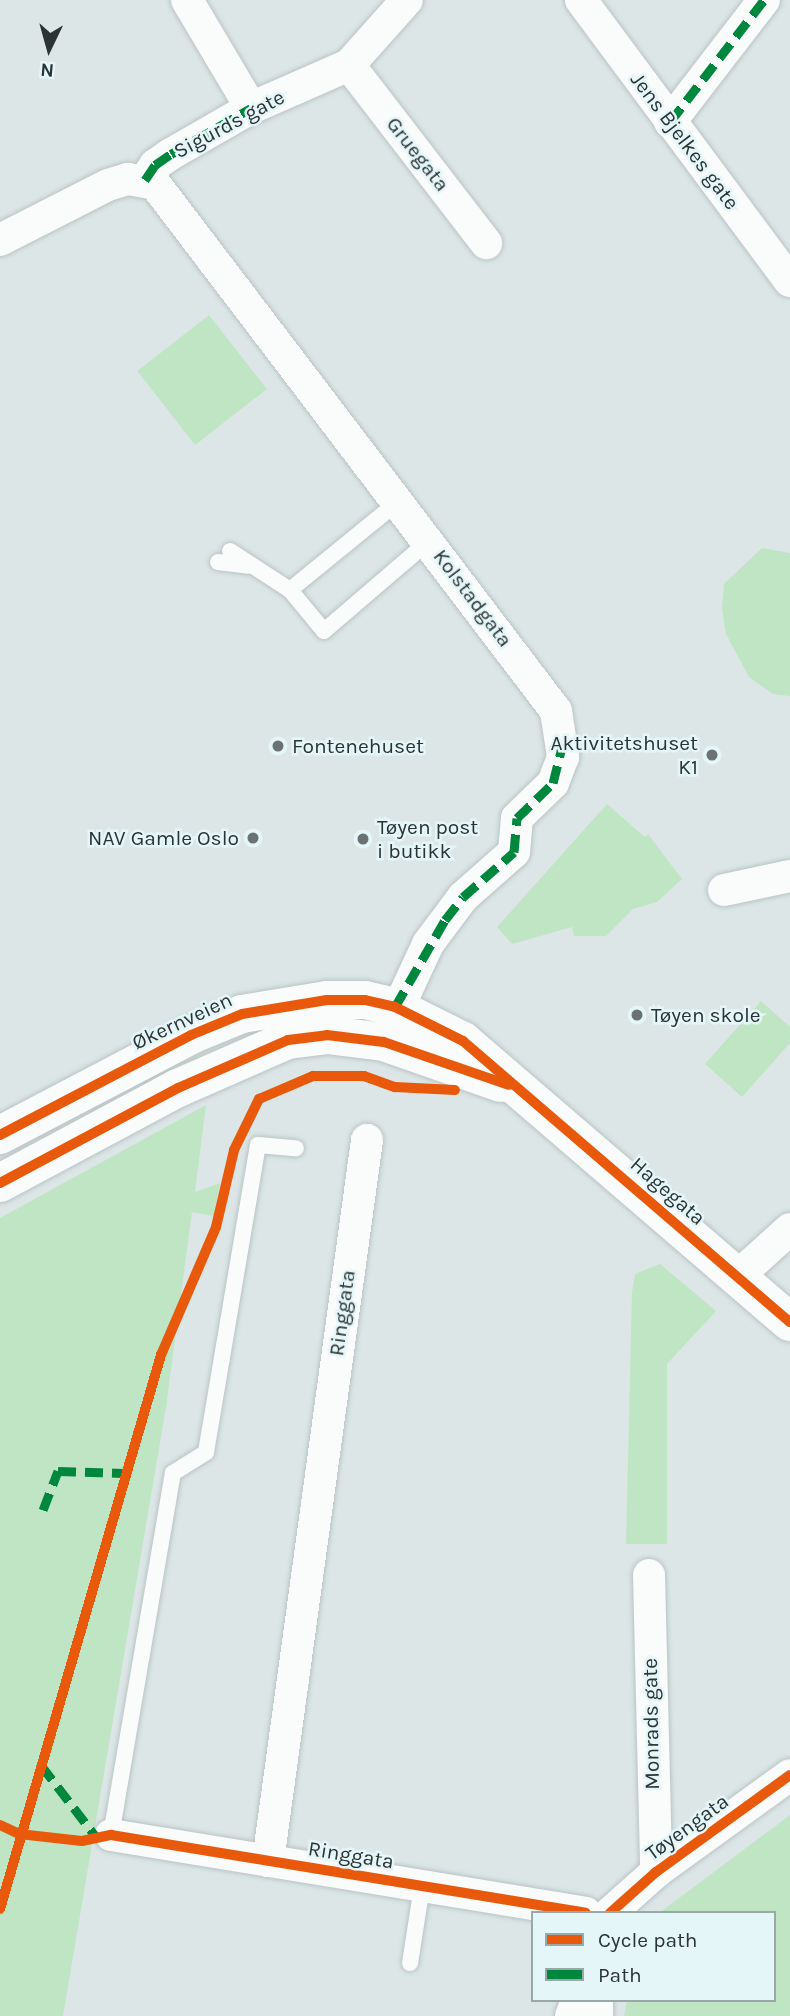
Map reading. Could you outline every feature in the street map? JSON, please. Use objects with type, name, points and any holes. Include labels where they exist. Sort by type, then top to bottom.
[{"type":"main road","name":"Økernveien","points":[[0,1135],[191,1035],[242,1014],[327,1000],[365,1000],[390,1025]]},
{"type":"main road","name":"Hagegata","points":[[390,1025],[463,1041],[790,1322]]},
{"type":"main road","points":[[0,1183],[255,1051],[288,1040],[390,1025]]},
{"type":"street","points":[[187,0],[251,108]]},
{"type":"street","name":"Sigurds gate","points":[[145,180],[163,159],[251,108],[349,65],[407,0]]},
{"type":"street","name":"Jens Bjelkes gate","points":[[581,0],[790,281]]},
{"type":"street","points":[[670,122],[764,0]]},
{"type":"street","name":"Gruegata","points":[[349,65],[486,243]]},
{"type":"street","points":[[0,240],[91,192],[120,181],[145,180]]},
{"type":"street","name":"Kolstadgata","points":[[145,180],[176,205],[556,711],[563,743],[552,783],[517,818],[514,852],[463,897],[445,920],[390,1025]]},
{"type":"street","points":[[724,890],[790,876]]},
{"type":"street","name":"Ringgata","points":[[268,1861],[367,1140]]},
{"type":"street","points":[[738,1276],[790,1228]]},
{"type":"street","name":"Monrads gate","points":[[649,1576],[656,1872]]},
{"type":"street","name":"Tøyengata","points":[[612,1911],[656,1872],[790,1775]]},
{"type":"street","name":"Ringgata","points":[[111,1835],[574,1911]]},
{"type":"lane","points":[[290,590],[399,501]]},
{"type":"lane","points":[[224,557],[255,566],[290,590],[324,631],[429,541]]},
{"type":"lane","points":[[111,1835],[173,1473],[206,1452],[258,1145],[296,1148]]},
{"type":"lane","points":[[411,1963],[422,1886]]},
{"type":"green space","points":[[209,315],[267,389],[195,445],[137,371]]},
{"type":"green space","points":[[762,548],[790,553],[790,696],[773,694],[749,677],[726,634],[722,608],[724,584]]},
{"type":"green space","points":[[607,804],[645,837],[648,834],[682,879],[657,902],[633,909],[606,936],[574,936],[572,927],[512,944],[497,927]]},
{"type":"green space","points":[[761,1001],[790,1027],[790,1043],[742,1097],[705,1064]]},
{"type":"green space","points":[[206,1105],[195,1192],[220,1183],[214,1216],[192,1212],[166,1407],[63,2016],[0,2016],[0,1218]]},
{"type":"green space","points":[[660,1264],[716,1311],[667,1364],[667,1544],[626,1544],[632,1292],[635,1274]]},
{"type":"green space","points":[[790,1815],[790,2016],[624,2016],[627,2002],[776,2002],[776,1911],[662,1911]]},
{"type":"marked path","points":[[670,122],[764,0]]},
{"type":"marked path","points":[[145,180],[155,165],[171,154],[251,108]]},
{"type":"marked path","points":[[395,1007],[445,920],[463,897],[514,852],[517,818],[553,783],[563,743]]},
{"type":"marked path","points":[[43,1510],[58,1471],[125,1473]]},
{"type":"marked path","points":[[41,1765],[97,1838]]},
{"type":"cycle path","points":[[0,1135],[191,1035],[242,1014],[327,1000],[365,1000],[395,1007],[463,1041],[790,1322]]},
{"type":"cycle path","points":[[0,1183],[178,1088],[288,1040],[327,1035],[384,1042],[509,1085]]},
{"type":"cycle path","points":[[0,1909],[161,1355],[216,1227],[234,1150],[259,1099],[313,1076],[364,1076],[395,1087],[455,1090]]},
{"type":"cycle path","points":[[612,1911],[656,1872],[790,1775]]},
{"type":"cycle path","points":[[0,1825],[19,1834],[82,1841],[111,1835],[574,1911]]},
{"type":"place","name":"Fontenehuset","points":[[278,746]]},
{"type":"place","name":"Aktivitetshuset K1","points":[[712,755]]},
{"type":"place","name":"NAV Gamle Oslo","points":[[253,838]]},
{"type":"place","name":"Tøyen post i butikk","points":[[363,839]]},
{"type":"place","name":"Tøyen skole","points":[[637,1015]]}]
